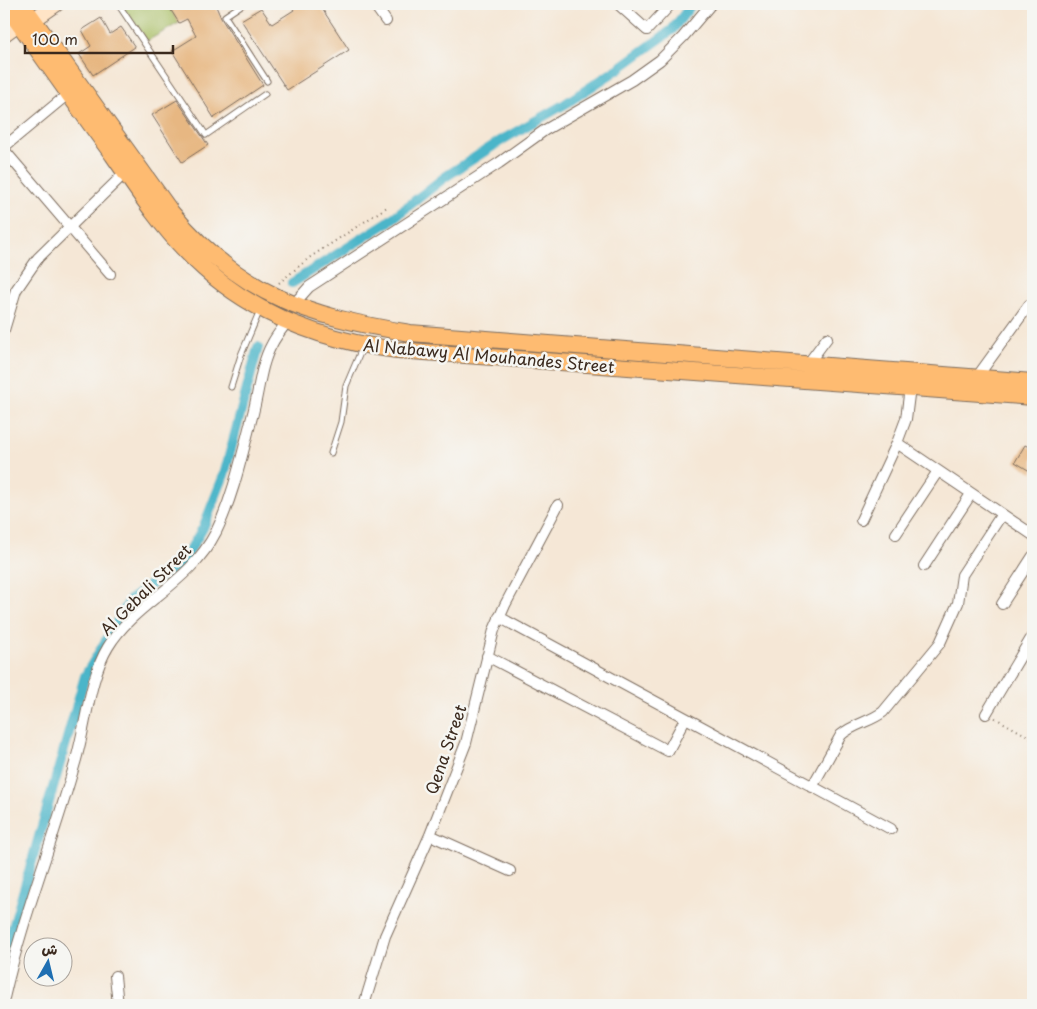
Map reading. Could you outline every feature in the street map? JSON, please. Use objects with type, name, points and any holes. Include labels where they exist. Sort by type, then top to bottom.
[{"type":"main road","name":"Al Nabawy Al Mouhandes Street","points":[[5,4],[26,22],[184,227],[219,261],[268,294],[293,305],[358,324],[410,333],[1033,382]]},
{"type":"main road","name":"Al Nabawy Al Mouhandes Street","points":[[22,4],[26,22],[68,94],[162,223],[187,252],[224,286],[261,309],[287,322],[335,339],[363,346],[1033,397]]},
{"type":"main road","points":[[4,34],[56,4]]},
{"type":"main road","points":[[505,358],[509,350],[506,341]]},
{"type":"main road","points":[[533,360],[531,352],[534,344]]},
{"type":"street","points":[[374,4],[386,21]]},
{"type":"street","points":[[618,4],[647,30],[671,4]]},
{"type":"street","points":[[293,305],[309,287],[499,163],[545,130],[632,80],[666,54],[710,4]]},
{"type":"street","points":[[68,94],[4,149],[110,274]]},
{"type":"street","points":[[4,330],[12,300],[20,282],[38,258],[125,173]]},
{"type":"street","points":[[977,377],[1030,305]]},
{"type":"street","name":"Al Gebali Street","points":[[4,998],[26,916],[76,763],[102,658],[112,640],[126,624],[193,566],[215,533],[225,509],[250,426],[271,344],[287,322]]},
{"type":"street","points":[[807,365],[827,338]]},
{"type":"street","points":[[861,520],[897,444],[906,419],[910,387]]},
{"type":"street","points":[[897,444],[1033,535]]},
{"type":"street","points":[[896,534],[938,471]]},
{"type":"street","points":[[924,566],[971,494]]},
{"type":"street","name":"Qena Street","points":[[364,1005],[386,936],[430,835],[468,737],[486,656],[499,617],[558,505]]},
{"type":"street","points":[[812,787],[841,734],[846,730],[876,718],[883,712],[933,654],[958,603],[962,575],[1002,514]]},
{"type":"street","points":[[1002,604],[1033,556]]},
{"type":"street","points":[[499,617],[891,829]]},
{"type":"street","points":[[986,714],[1033,635]]},
{"type":"street","points":[[486,656],[668,751],[685,719]]},
{"type":"street","points":[[430,835],[510,871]]},
{"type":"street","points":[[115,976],[118,1005]]},
{"type":"lane","points":[[118,4],[206,135],[265,94]]},
{"type":"lane","points":[[243,4],[225,16],[267,81]]},
{"type":"lane","points":[[231,387],[241,355],[261,309]]},
{"type":"lane","points":[[331,452],[341,422],[346,386],[363,346]]},
{"type":"path","points":[[268,294],[309,258],[387,207]]},
{"type":"path","points":[[986,714],[1033,739]]},
{"type":"green space","points":[[121,4],[167,4],[179,23],[147,41]]},
{"type":"building","points":[[167,4],[215,4],[221,18],[263,85],[214,118],[172,51],[196,36],[187,19],[179,23]]},
{"type":"building","points":[[290,4],[319,4],[349,50],[287,90],[241,20],[261,8],[272,24],[294,10]]},
{"type":"building","points":[[101,18],[110,34],[121,27],[135,47],[93,75],[79,54],[91,46],[82,30]]},
{"type":"building","points":[[177,100],[208,145],[182,162],[152,115]]},
{"type":"building","points":[[1025,445],[1033,449],[1033,473],[1015,462]]},
{"type":"waterway","points":[[292,283],[388,222],[445,177],[502,140],[565,104],[618,69],[672,30],[692,4]]},
{"type":"waterway","points":[[4,959],[85,676],[130,600],[184,560],[203,528],[224,475],[258,347]]}]
